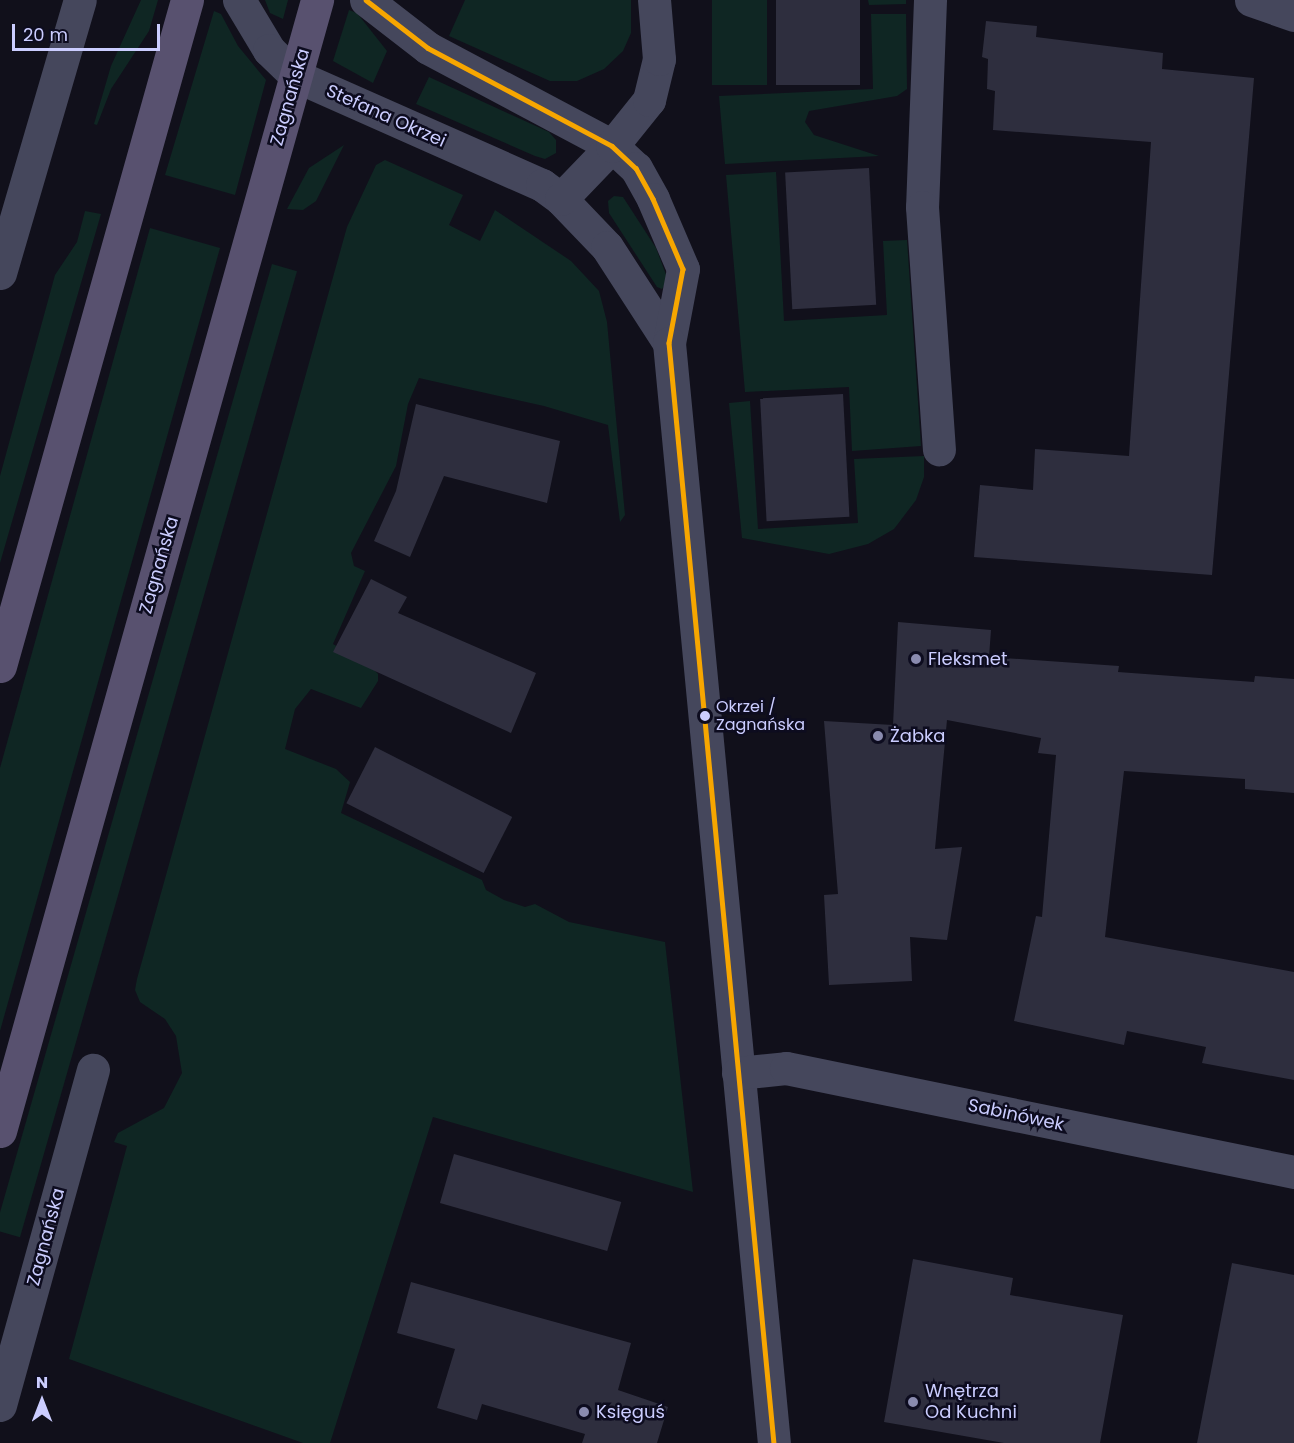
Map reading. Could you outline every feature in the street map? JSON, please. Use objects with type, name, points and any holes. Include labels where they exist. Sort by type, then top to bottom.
[{"type":"main road","points":[[0,666],[187,0]]},
{"type":"main road","name":"Zagnańska","points":[[0,1131],[317,0]]},
{"type":"street","points":[[0,273],[80,0]]},
{"type":"street","name":"Stefana Okrzei","points":[[239,0],[268,50],[296,76],[542,185],[561,199],[607,247],[669,343]]},
{"type":"street","name":"Stefana Okrzei","points":[[366,0],[443,57],[612,146],[636,168],[654,199],[683,269],[669,343],[774,1443]]},
{"type":"street","points":[[561,199],[639,116],[656,83],[659,59],[654,0]]},
{"type":"street","points":[[930,0],[922,207],[939,449]]},
{"type":"street","points":[[1251,0],[1294,15]]},
{"type":"street","name":"Sabinówek","points":[[738,1072],[786,1068],[1294,1172]]},
{"type":"street","name":"Zagnańska","points":[[0,1405],[93,1070]]},
{"type":"green space","points":[[141,0],[158,0],[149,31],[111,89],[97,125],[94,124],[111,66]]},
{"type":"green space","points":[[265,0],[288,0],[283,19],[270,13]]},
{"type":"green space","points":[[465,0],[631,0],[631,33],[623,51],[604,69],[577,81],[550,81],[449,36]]},
{"type":"green space","points":[[712,0],[767,0],[767,85],[712,85]]},
{"type":"green space","points":[[868,0],[906,0],[906,4],[869,5]]},
{"type":"green space","points":[[349,10],[357,13],[387,51],[373,83],[333,61]]},
{"type":"green space","points":[[214,11],[221,14],[238,46],[266,80],[235,195],[165,175]]},
{"type":"green space","points":[[871,14],[906,14],[907,89],[897,96],[809,111],[805,122],[814,135],[879,156],[725,164],[719,96],[873,89]]},
{"type":"green space","points":[[429,77],[549,132],[556,140],[556,153],[545,159],[535,156],[416,104]]},
{"type":"green space","points":[[344,145],[316,201],[303,210],[287,209],[309,168]]},
{"type":"green space","points":[[385,160],[463,195],[449,225],[480,241],[495,210],[571,261],[599,291],[607,322],[625,515],[620,522],[608,425],[544,406],[419,378],[408,404],[396,466],[351,553],[354,566],[365,571],[333,644],[370,666],[378,674],[378,681],[361,708],[311,689],[295,709],[285,749],[336,769],[350,782],[341,813],[482,880],[486,890],[504,900],[525,907],[535,904],[569,922],[665,942],[693,1192],[433,1117],[330,1443],[303,1443],[69,1359],[127,1146],[114,1142],[118,1133],[164,1108],[182,1073],[176,1036],[165,1019],[140,1002],[135,990],[137,979],[347,227],[376,165]]},
{"type":"green space","points":[[776,172],[784,321],[887,315],[883,241],[907,240],[921,446],[852,451],[849,387],[745,392],[726,175]]},
{"type":"green space","points":[[614,196],[623,197],[656,248],[668,280],[662,289],[657,287],[609,213],[608,201]]},
{"type":"green space","points":[[85,211],[101,214],[0,563],[0,476],[55,275],[77,242]]},
{"type":"green space","points":[[150,228],[220,248],[0,1031],[0,768]]},
{"type":"green space","points":[[272,264],[297,271],[20,1237],[0,1232],[0,1213]]},
{"type":"green space","points":[[750,401],[758,529],[858,523],[854,459],[924,456],[924,477],[916,500],[894,529],[868,544],[829,554],[742,538],[729,403]]},
{"type":"building","points":[[776,0],[860,0],[860,85],[776,85]]},
{"type":"building","points":[[986,21],[1037,26],[1036,37],[1163,53],[1162,69],[1254,78],[1212,575],[974,557],[980,485],[1033,490],[1035,449],[1129,456],[1151,142],[993,130],[995,91],[987,89],[988,59],[982,57]]},
{"type":"building","points":[[869,168],[876,305],[792,309],[785,172]]},
{"type":"building","points":[[843,394],[849,517],[767,521],[760,398]]},
{"type":"building","points":[[416,404],[560,441],[547,503],[444,476],[410,557],[374,541],[396,491]]},
{"type":"building","points":[[371,579],[407,597],[398,613],[536,673],[511,733],[333,652]]},
{"type":"building","points":[[898,622],[991,630],[989,657],[1119,666],[1118,672],[1254,682],[1255,676],[1294,679],[1294,793],[1245,789],[1245,779],[1124,771],[1105,937],[1294,972],[1294,1080],[1202,1063],[1206,1047],[1127,1031],[1124,1045],[1014,1021],[1036,916],[1042,917],[1056,755],[1038,753],[1041,738],[947,720],[935,849],[962,847],[947,940],[910,937],[912,981],[829,985],[824,895],[838,894],[824,721],[893,725]]},
{"type":"building","points":[[375,747],[512,817],[484,873],[346,803]]},
{"type":"building","points":[[454,1154],[621,1202],[607,1251],[440,1203]]},
{"type":"building","points":[[913,1259],[1013,1278],[1010,1295],[1123,1315],[1100,1443],[1004,1443],[884,1422]]},
{"type":"building","points":[[1232,1263],[1294,1275],[1294,1443],[1197,1443]]},
{"type":"building","points":[[411,1282],[631,1343],[618,1390],[668,1407],[657,1443],[582,1443],[585,1434],[482,1404],[477,1420],[437,1408],[455,1349],[397,1333]]},
{"type":"transit line","points":[[366,0],[428,48],[612,146],[636,168],[653,199],[683,269],[669,343],[774,1443]]},
{"type":"place","name":"Fleksmet","points":[[916,659]]},
{"type":"place","name":"Okrzei / Zagnańska","points":[[705,716]]},
{"type":"place","name":"Żabka","points":[[878,736]]},
{"type":"place","name":"Wnętrza Od Kuchni","points":[[913,1402]]},
{"type":"place","name":"Księguś","points":[[584,1412]]}]
